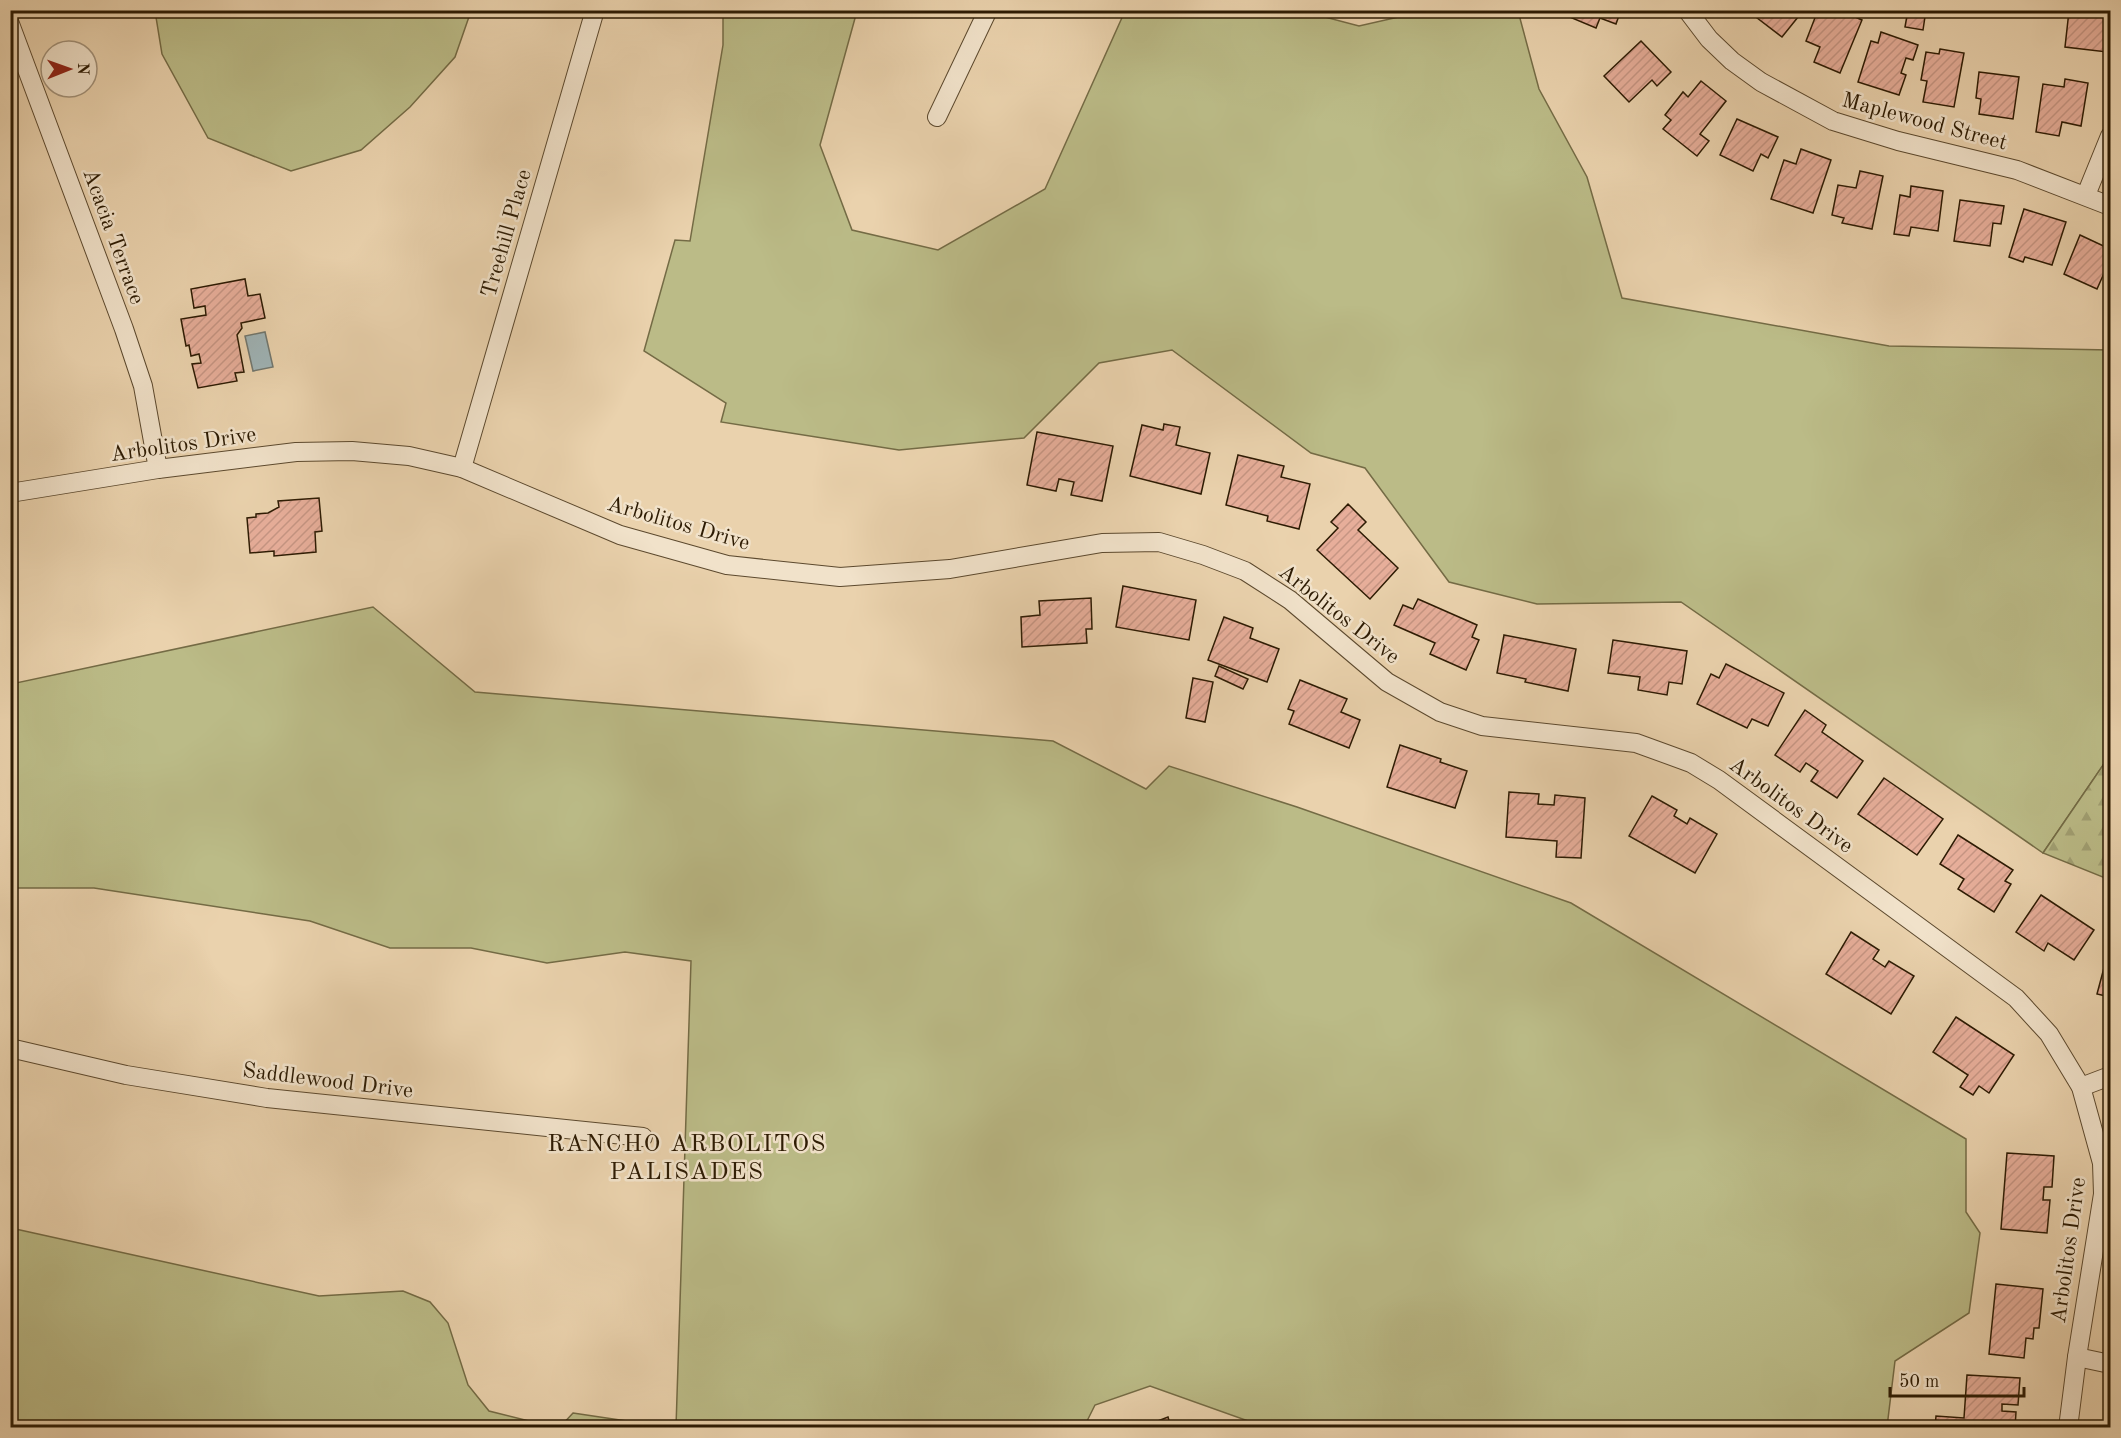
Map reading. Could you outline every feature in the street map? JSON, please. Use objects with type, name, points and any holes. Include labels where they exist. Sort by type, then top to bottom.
[{"type":"street","name":"Treehill Place","points":[[462,468],[595,10]]},
{"type":"street","points":[[937,117],[988,10]]},
{"type":"street","name":"Maplewood Street","points":[[1687,10],[1708,39],[1732,61],[1761,82],[1833,121],[1898,141],[2017,170],[2110,206]]},
{"type":"street","name":"Acacia Terrace","points":[[10,24],[140,376],[158,469]]},
{"type":"street","points":[[2086,195],[2110,136]]},
{"type":"street","name":"Arbolitos Drive","points":[[10,493],[158,469],[296,452],[352,451],[409,456],[462,468],[620,535],[727,565],[840,577],[950,569],[1102,543],[1159,542],[1214,559],[1245,572],[1290,600],[1387,682],[1440,712],[1482,726],[1636,743],[1690,763],[1719,780],[2016,998],[2049,1034],[2081,1087],[2102,1163],[2103,1194],[2068,1428]]},
{"type":"street","name":"Saddlewood Drive","points":[[10,1048],[126,1076],[267,1098],[643,1137]]},
{"type":"street","points":[[2081,1087],[2110,1076]]},
{"type":"street","points":[[2077,1357],[2110,1364]]},
{"type":"green space","points":[[155,10],[471,11],[455,57],[410,107],[361,150],[291,171],[208,138],[162,54]]},
{"type":"green space","points":[[723,11],[857,11],[820,145],[852,230],[938,250],[1045,189],[1125,11],[1302,11],[1359,26],[1425,11],[1518,11],[1539,89],[1587,177],[1622,298],[1889,346],[2110,350],[2110,755],[2043,853],[1681,602],[1537,604],[1449,582],[1365,468],[1311,453],[1172,350],[1099,363],[1024,438],[899,450],[721,422],[726,403],[644,351],[675,240],[690,241],[723,45]]},
{"type":"green space","points":[[373,607],[475,692],[1053,741],[1146,789],[1169,766],[1297,807],[1571,903],[1966,1139],[1966,1212],[1980,1233],[1969,1313],[1895,1361],[1887,1427],[1265,1427],[1150,1386],[1095,1405],[1084,1427],[676,1427],[691,961],[625,952],[547,963],[471,948],[390,948],[310,921],[94,888],[11,888],[11,684]]},
{"type":"green space","points":[[2110,755],[2110,880],[2043,853]]},
{"type":"green space","points":[[11,1228],[319,1296],[403,1291],[430,1302],[448,1323],[468,1385],[489,1411],[553,1427],[11,1427]]},
{"type":"green space","points":[[573,1413],[667,1427],[560,1427]]},
{"type":"shaded area","points":[[265,332],[273,367],[253,371],[245,336]]},
{"type":"building","points":[[1562,10],[1621,10],[1616,24],[1600,18],[1596,28],[1560,13]]},
{"type":"building","points":[[1795,10],[1793,13],[1798,17],[1782,37],[1748,11]]},
{"type":"building","points":[[1818,10],[1839,10],[1862,20],[1840,73],[1814,62],[1820,47],[1806,41]]},
{"type":"building","points":[[1908,10],[1926,10],[1923,30],[1905,27]]},
{"type":"building","points":[[2092,10],[2110,12],[2107,52],[2065,47],[2069,11],[2092,13]]},
{"type":"building","points":[[1881,32],[1918,45],[1913,60],[1906,58],[1901,73],[1906,75],[1899,95],[1858,82],[1871,41],[1878,43]]},
{"type":"building","points":[[1641,41],[1671,72],[1657,86],[1652,80],[1629,102],[1604,76]]},
{"type":"building","points":[[1940,49],[1964,53],[1954,107],[1923,102],[1927,81],[1921,80],[1926,52],[1939,54]]},
{"type":"building","points":[[1979,72],[2019,77],[2013,119],[1979,114],[1981,99],[1976,98]]},
{"type":"building","points":[[2065,79],[2088,83],[2081,126],[2062,122],[2059,136],[2036,132],[2043,84],[2064,87]]},
{"type":"building","points":[[1701,81],[1726,101],[1700,134],[1709,141],[1697,156],[1663,129],[1671,120],[1665,115],[1683,92],[1688,97]]},
{"type":"building","points":[[1737,119],[1778,137],[1768,158],[1761,154],[1753,171],[1720,155]]},
{"type":"building","points":[[1801,149],[1831,160],[1813,213],[1771,199],[1784,160],[1796,164]]},
{"type":"building","points":[[1860,171],[1883,176],[1872,229],[1842,223],[1844,218],[1832,215],[1838,185],[1856,188]]},
{"type":"building","points":[[1911,186],[1943,191],[1938,231],[1911,227],[1909,236],[1894,234],[1900,195],[1910,197]]},
{"type":"building","points":[[1960,200],[2004,206],[2001,224],[1993,223],[1990,246],[1954,241]]},
{"type":"building","points":[[2024,209],[2066,222],[2052,265],[2025,257],[2023,262],[2009,257]]},
{"type":"building","points":[[2080,235],[2110,249],[2110,274],[2105,271],[2097,289],[2064,274]]},
{"type":"building","points":[[245,279],[248,296],[260,294],[265,318],[241,323],[242,328],[237,335],[244,372],[235,373],[237,381],[198,388],[192,364],[201,363],[199,354],[191,356],[189,345],[186,346],[181,319],[206,315],[205,306],[194,308],[191,289]]},
{"type":"building","points":[[1164,424],[1180,427],[1176,445],[1210,453],[1201,494],[1130,476],[1142,425],[1163,430]]},
{"type":"building","points":[[1037,432],[1113,446],[1102,501],[1071,495],[1074,482],[1059,479],[1056,491],[1027,485]]},
{"type":"building","points":[[1238,455],[1284,466],[1281,477],[1310,484],[1299,529],[1267,521],[1268,516],[1226,505]]},
{"type":"building","points":[[319,498],[322,531],[315,532],[316,552],[274,556],[274,551],[250,553],[247,518],[256,517],[256,514],[268,513],[279,507],[278,501]]},
{"type":"building","points":[[1348,504],[1366,522],[1358,530],[1398,568],[1370,599],[1317,550],[1338,528],[1331,522]]},
{"type":"building","points":[[1123,586],[1196,600],[1189,640],[1116,627]]},
{"type":"building","points":[[1091,598],[1092,629],[1086,629],[1087,643],[1022,647],[1021,617],[1040,615],[1039,601]]},
{"type":"building","points":[[1418,599],[1477,625],[1472,637],[1479,640],[1466,670],[1430,654],[1435,643],[1394,625],[1403,605],[1413,609]]},
{"type":"building","points":[[1224,617],[1253,628],[1250,638],[1279,649],[1267,682],[1208,660]]},
{"type":"building","points":[[1504,635],[1576,649],[1568,691],[1525,682],[1526,679],[1497,673]]},
{"type":"building","points":[[1613,640],[1687,651],[1682,684],[1669,682],[1667,695],[1638,690],[1640,677],[1608,673]]},
{"type":"building","points":[[1726,664],[1784,693],[1768,726],[1752,719],[1747,728],[1697,704],[1711,674],[1719,678]]},
{"type":"building","points":[[1219,666],[1248,679],[1243,689],[1215,676]]},
{"type":"building","points":[[1193,678],[1213,682],[1205,722],[1186,718]]},
{"type":"building","points":[[1300,680],[1347,699],[1341,712],[1360,720],[1349,748],[1289,724],[1294,711],[1288,709]]},
{"type":"building","points":[[1805,710],[1826,725],[1822,732],[1863,761],[1837,798],[1811,781],[1818,771],[1806,763],[1800,772],[1775,755]]},
{"type":"building","points":[[1400,745],[1467,771],[1455,808],[1387,787]]},
{"type":"building","points":[[1884,778],[1943,819],[1917,855],[1858,814]]},
{"type":"building","points":[[1509,792],[1539,794],[1538,804],[1554,805],[1555,795],[1585,798],[1581,858],[1556,857],[1557,841],[1506,837]]},
{"type":"building","points":[[1652,796],[1677,810],[1674,816],[1687,824],[1690,818],[1717,834],[1695,873],[1629,836]]},
{"type":"building","points":[[1958,835],[2013,870],[2005,881],[2011,884],[1994,912],[1958,889],[1964,879],[1940,864]]},
{"type":"building","points":[[2041,895],[2094,930],[2074,960],[2048,943],[2044,951],[2016,932]]},
{"type":"building","points":[[1851,932],[1879,950],[1873,959],[1885,967],[1889,961],[1914,976],[1891,1014],[1826,974]]},
{"type":"building","points":[[2110,949],[2110,997],[2097,994]]},
{"type":"building","points":[[1956,1017],[2014,1055],[1989,1093],[1979,1086],[1973,1095],[1960,1087],[1968,1075],[1933,1052]]},
{"type":"building","points":[[2007,1153],[2054,1156],[2052,1187],[2044,1187],[2043,1200],[2050,1200],[2047,1233],[2001,1229]]},
{"type":"building","points":[[1996,1284],[2043,1289],[2039,1328],[2034,1328],[2033,1339],[2026,1338],[2024,1358],[1989,1354]]},
{"type":"building","points":[[1967,1375],[2020,1378],[2018,1405],[2002,1404],[2002,1411],[2016,1412],[2015,1428],[1935,1428],[1936,1416],[1964,1418]]},
{"type":"building","points":[[1168,1417],[1171,1428],[1151,1428],[1150,1424]]},
{"type":"district","name":"RANCHO ARBOLITOS PALISADES","points":[[687,1157]]}]
